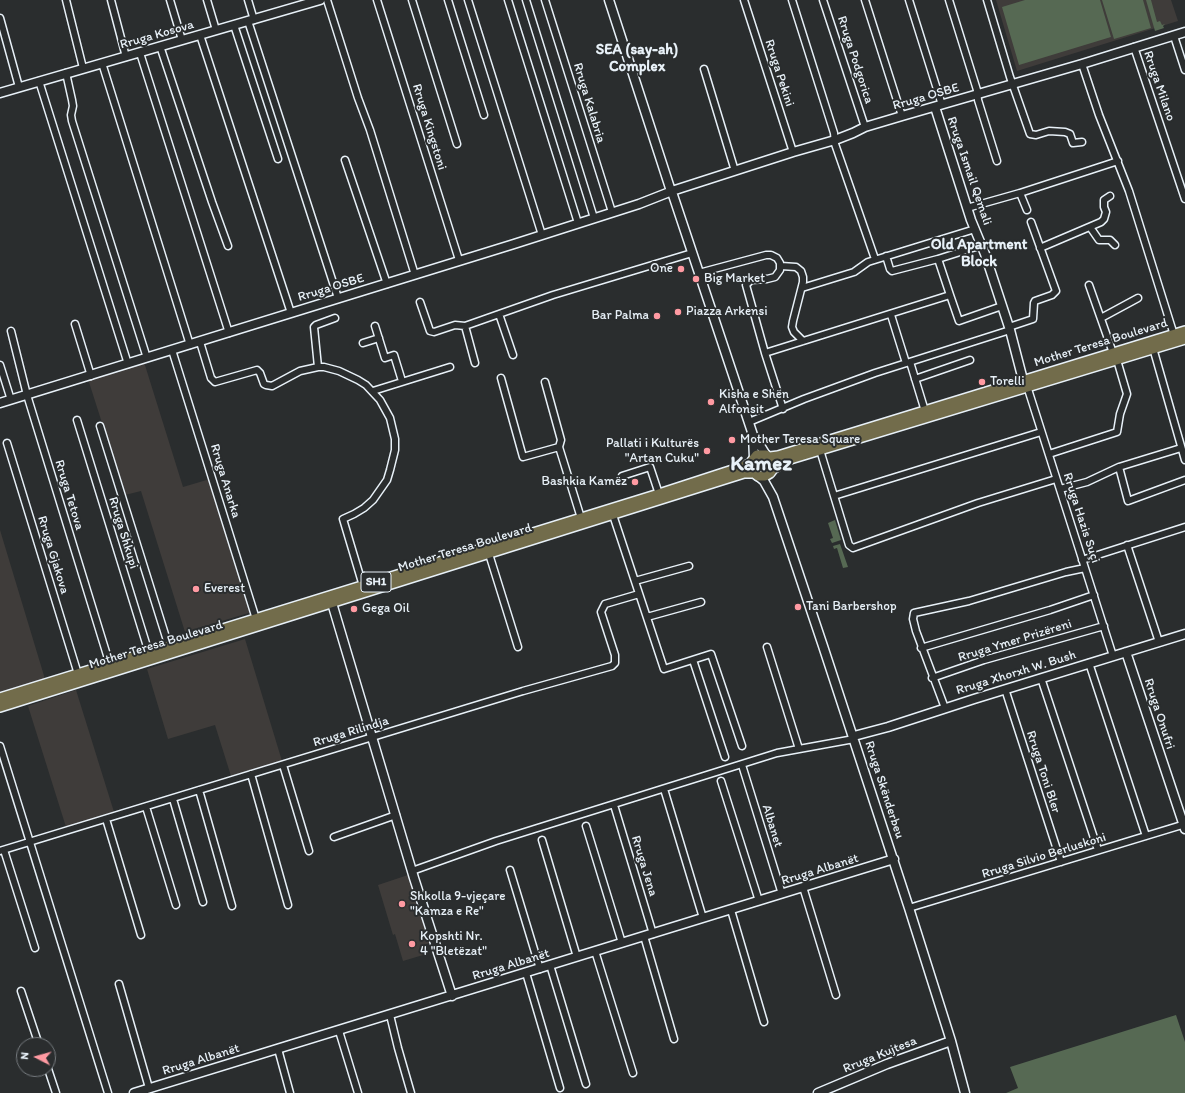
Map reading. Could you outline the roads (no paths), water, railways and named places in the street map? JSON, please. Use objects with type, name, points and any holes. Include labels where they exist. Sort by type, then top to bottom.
[{"type":"main road","name":"Mother Teresa Boulevard","points":[[0,707],[489,554],[612,512],[659,494],[742,467],[759,455],[778,456],[925,411],[1115,356],[1185,331]]},
{"type":"main road","name":"Mother Teresa Boulevard","points":[[1115,356],[1185,339]]},
{"type":"main road","name":"Mother Teresa Boulevard","points":[[0,698],[581,518],[612,512],[744,474],[766,476],[787,460],[1025,383]]},
{"type":"main road","points":[[768,456],[773,462],[772,470]]},
{"type":"main road","points":[[753,460],[752,467],[756,474]]},
{"type":"street","points":[[66,0],[83,68]]},
{"type":"street","points":[[111,0],[126,57]]},
{"type":"street","points":[[170,0],[182,40]]},
{"type":"street","points":[[207,0],[216,30]]},
{"type":"street","points":[[248,0],[251,20],[338,298]]},
{"type":"street","name":"Rruga Kosova","points":[[0,92],[126,57],[308,2],[320,0]]},
{"type":"street","points":[[326,0],[370,130],[414,275]]},
{"type":"street","name":"Rruga Kingstoni","points":[[377,0],[459,260]]},
{"type":"street","points":[[412,0],[457,144]]},
{"type":"street","points":[[448,0],[484,115]]},
{"type":"street","points":[[468,0],[542,235]]},
{"type":"street","points":[[508,0],[578,223]]},
{"type":"street","points":[[526,0],[594,218]]},
{"type":"street","name":"Rruga Kalabria","points":[[545,0],[612,212]]},
{"type":"street","points":[[609,0],[671,192],[749,422],[753,435],[753,460]]},
{"type":"street","name":"Rruga Pekini","points":[[744,0],[793,152]]},
{"type":"street","points":[[792,0],[835,140],[875,260]]},
{"type":"street","name":"Rruga Podgorica","points":[[823,0],[865,127]]},
{"type":"street","points":[[865,0],[902,116]]},
{"type":"street","points":[[909,0],[938,106]]},
{"type":"street","points":[[949,0],[997,161]]},
{"type":"street","points":[[987,0],[1013,84],[1031,135],[1036,135],[1049,130],[1065,132],[1070,134],[1073,143],[1082,142]]},
{"type":"street","points":[[0,18],[19,87]]},
{"type":"street","points":[[234,25],[278,159]]},
{"type":"street","name":"Rruga OSBE","points":[[0,403],[542,235],[793,152],[853,134],[865,127],[1082,64],[1185,32]]},
{"type":"street","points":[[200,35],[291,313]]},
{"type":"street","points":[[1174,36],[1185,70]]},
{"type":"street","points":[[160,46],[228,246]]},
{"type":"street","name":"Rruga Milano","points":[[1134,48],[1185,199]]},
{"type":"street","points":[[140,52],[229,333]]},
{"type":"street","points":[[102,63],[190,345]]},
{"type":"street","points":[[1082,64],[1099,115],[1129,191],[1174,334]]},
{"type":"street","points":[[704,70],[735,171]]},
{"type":"street","points":[[66,73],[73,106],[71,115],[72,121],[147,358]]},
{"type":"street","points":[[39,81],[128,364]]},
{"type":"street","name":"Rruga Ismail Qemali","points":[[938,106],[967,208],[982,245],[1025,383]]},
{"type":"street","points":[[345,160],[386,284]]},
{"type":"street","points":[[967,208],[1020,193],[1118,161]]},
{"type":"street","points":[[1020,193],[1027,210]]},
{"type":"street","points":[[1040,248],[1102,222],[1106,212],[1104,200],[1110,196]]},
{"type":"street","points":[[749,422],[839,386],[1033,319],[1035,301],[1052,295],[1056,291],[1031,222]]},
{"type":"street","points":[[1090,227],[1099,240],[1110,240],[1115,245]]},
{"type":"street","points":[[802,288],[854,272],[868,262],[975,229]]},
{"type":"street","points":[[886,256],[892,271],[938,259],[982,245]]},
{"type":"street","points":[[420,302],[430,331],[434,332],[455,325],[464,326],[553,295],[692,253]]},
{"type":"street","points":[[699,273],[766,255],[774,256],[780,263],[799,268],[803,277],[802,288],[792,321],[792,327],[794,332],[803,341]]},
{"type":"street","points":[[938,259],[959,321],[1002,306]]},
{"type":"street","points":[[780,263],[780,272],[775,277],[751,280],[746,285],[765,353],[783,409]]},
{"type":"street","points":[[1049,454],[1117,432],[1120,414],[1127,394],[1089,285]]},
{"type":"street","points":[[765,353],[950,296]]},
{"type":"street","points":[[1101,318],[1138,298]]},
{"type":"street","points":[[500,314],[512,355]]},
{"type":"street","points":[[891,315],[925,411]]},
{"type":"street","points":[[318,367],[314,327],[335,318]]},
{"type":"street","points":[[75,324],[91,376]]},
{"type":"street","points":[[375,326],[385,358],[394,355],[402,381]]},
{"type":"street","points":[[464,326],[475,363]]},
{"type":"street","name":"Rruga Tetova","points":[[11,331],[27,395],[110,665]]},
{"type":"street","points":[[363,343],[379,338]]},
{"type":"street","points":[[200,342],[211,378],[214,382],[257,370],[260,372],[264,384],[272,386],[300,371],[318,367],[339,371],[366,385],[380,400],[390,418],[395,439],[395,450],[390,470],[386,480],[373,500],[364,508],[343,519],[363,586]]},
{"type":"street","points":[[1153,348],[1185,460]]},
{"type":"street","name":"Rruga Anarka","points":[[172,350],[256,619]]},
{"type":"street","points":[[915,380],[970,360]]},
{"type":"street","points":[[0,365],[11,400]]},
{"type":"street","points":[[372,391],[450,367]]},
{"type":"street","points":[[501,378],[523,457],[559,447]]},
{"type":"street","points":[[546,382],[561,440],[559,447],[581,518]]},
{"type":"street","name":"Rruga Hazis Suçi","points":[[1025,383],[1114,656]]},
{"type":"street","name":"Rruga Shkupi","points":[[77,420],[148,653]]},
{"type":"street","points":[[100,426],[169,646]]},
{"type":"street","points":[[834,496],[1041,432]]},
{"type":"street","points":[[753,435],[768,456]]},
{"type":"street","name":"Rruga Gjakova","points":[[7,443],[78,674]]},
{"type":"street","points":[[1060,489],[1087,482],[1119,467],[1181,448]]},
{"type":"street","points":[[820,450],[848,545],[853,548],[978,503],[1056,478]]},
{"type":"street","points":[[622,476],[650,467],[659,494]]},
{"type":"street","points":[[1119,467],[1128,502],[1185,480]]},
{"type":"street","name":"Rruga Skënderbeu","points":[[772,470],[773,497]]},
{"type":"street","name":"Rruga Skënderbeu","points":[[756,474],[764,481],[773,497],[894,859],[951,1041],[965,1093]]},
{"type":"street","points":[[612,512],[664,669],[710,654],[713,655],[742,746]]},
{"type":"street","points":[[1082,560],[1185,527]]},
{"type":"street","points":[[1127,545],[1159,642]]},
{"type":"street","points":[[489,554],[518,647]]},
{"type":"street","points":[[635,580],[689,566]]},
{"type":"street","points":[[945,708],[921,648],[913,619],[914,613],[969,602],[1066,572],[1085,568]]},
{"type":"street","name":"Rruga Rilindja","points":[[2,850],[523,691],[612,666],[615,663],[615,655],[601,612],[605,604],[639,594]]},
{"type":"street","points":[[921,648],[1050,610],[1094,595]]},
{"type":"street","points":[[647,617],[700,602]]},
{"type":"street","points":[[332,603],[412,871],[452,996]]},
{"type":"street","name":"Rruga Ymer Prizëreni","points":[[932,678],[984,660],[1104,626]]},
{"type":"street","name":"Rruga Xhorxh W. Bush","points":[[854,737],[1185,634]]},
{"type":"street","points":[[767,647],[799,749]]},
{"type":"street","name":"Rruga Onufri","points":[[1126,652],[1184,826]]},
{"type":"street","points":[[693,660],[725,757]]},
{"type":"street","points":[[1088,664],[1146,836]]},
{"type":"street","points":[[1041,678],[1098,850]]},
{"type":"street","name":"Rruga Toni Bler","points":[[1005,689],[1061,862]]},
{"type":"street","points":[[412,871],[496,841],[777,753],[854,737]]},
{"type":"street","points":[[0,746],[108,1093]]},
{"type":"street","points":[[283,764],[309,851]]},
{"type":"street","name":"Albanet","points":[[742,764],[782,894]]},
{"type":"street","points":[[251,774],[288,905]]},
{"type":"street","points":[[721,781],[759,901]]},
{"type":"street","points":[[664,789],[703,918]]},
{"type":"street","points":[[199,790],[232,906]]},
{"type":"street","points":[[173,799],[203,902]]},
{"type":"street","name":"Rruga Jena","points":[[614,805],[653,934]]},
{"type":"street","points":[[146,807],[176,905]]},
{"type":"street","points":[[334,837],[396,815]]},
{"type":"street","points":[[106,819],[141,935]]},
{"type":"street","points":[[586,826],[622,943]]},
{"type":"street","name":"Rruga Silvio Berluskoni","points":[[909,908],[1098,850],[1184,826]]},
{"type":"street","points":[[542,840],[578,957]]},
{"type":"street","points":[[2,850],[35,948]]},
{"type":"street","name":"Rruga Albanët","points":[[134,1093],[894,859]]},
{"type":"street","points":[[510,870],[540,968]]},
{"type":"street","points":[[803,887],[836,995]]},
{"type":"street","points":[[731,910],[764,1022]]},
{"type":"street","points":[[644,936],[674,1039]]},
{"type":"street","points":[[595,951],[633,1073]]},
{"type":"street","points":[[550,965],[586,1084]]},
{"type":"street","points":[[526,973],[560,1088]]},
{"type":"street","points":[[119,984],[149,1088]]},
{"type":"street","points":[[21,991],[36,1037]]},
{"type":"street","points":[[390,1015],[411,1093]]},
{"type":"street","points":[[339,1031],[358,1093]]},
{"type":"street","name":"Rruga Kujtesa","points":[[818,1093],[887,1064],[951,1041]]},
{"type":"street","points":[[278,1049],[290,1093]]},
{"type":"street","points":[[51,1077],[56,1093]]},
{"type":"place","name":"One","points":[[681,269]]},
{"type":"place","name":"Big Market","points":[[696,279]]},
{"type":"place","name":"Piazza Arkensi","points":[[678,312]]},
{"type":"place","name":"Bar Palma","points":[[657,316]]},
{"type":"place","name":"Torelli","points":[[982,382]]},
{"type":"place","name":"Kisha e Shën Alfonsit","points":[[711,402]]},
{"type":"place","name":"Mother Teresa Square","points":[[732,440]]},
{"type":"place","name":"Pallati i Kulturës \"Artan Cuku\"","points":[[707,451]]},
{"type":"place","name":"Bashkia Kamëz","points":[[635,482]]},
{"type":"place","name":"Everest","points":[[196,589]]},
{"type":"place","name":"Tani Barbershop","points":[[798,607]]},
{"type":"place","name":"Gega Oil","points":[[354,609]]},
{"type":"place","name":"Shkolla 9-vjeçare \"Kamza e Re\"","points":[[402,904]]},
{"type":"place","name":"Kopshti Nr. 4 \"Bletëzat\"","points":[[412,944]]},
{"type":"district","name":"SEA (say-ah) Complex","points":[[637,58]]},
{"type":"district","name":"Old Apartment Block","points":[[979,254]]},
{"type":"district","name":"Kamez","points":[[761,465]]}]
